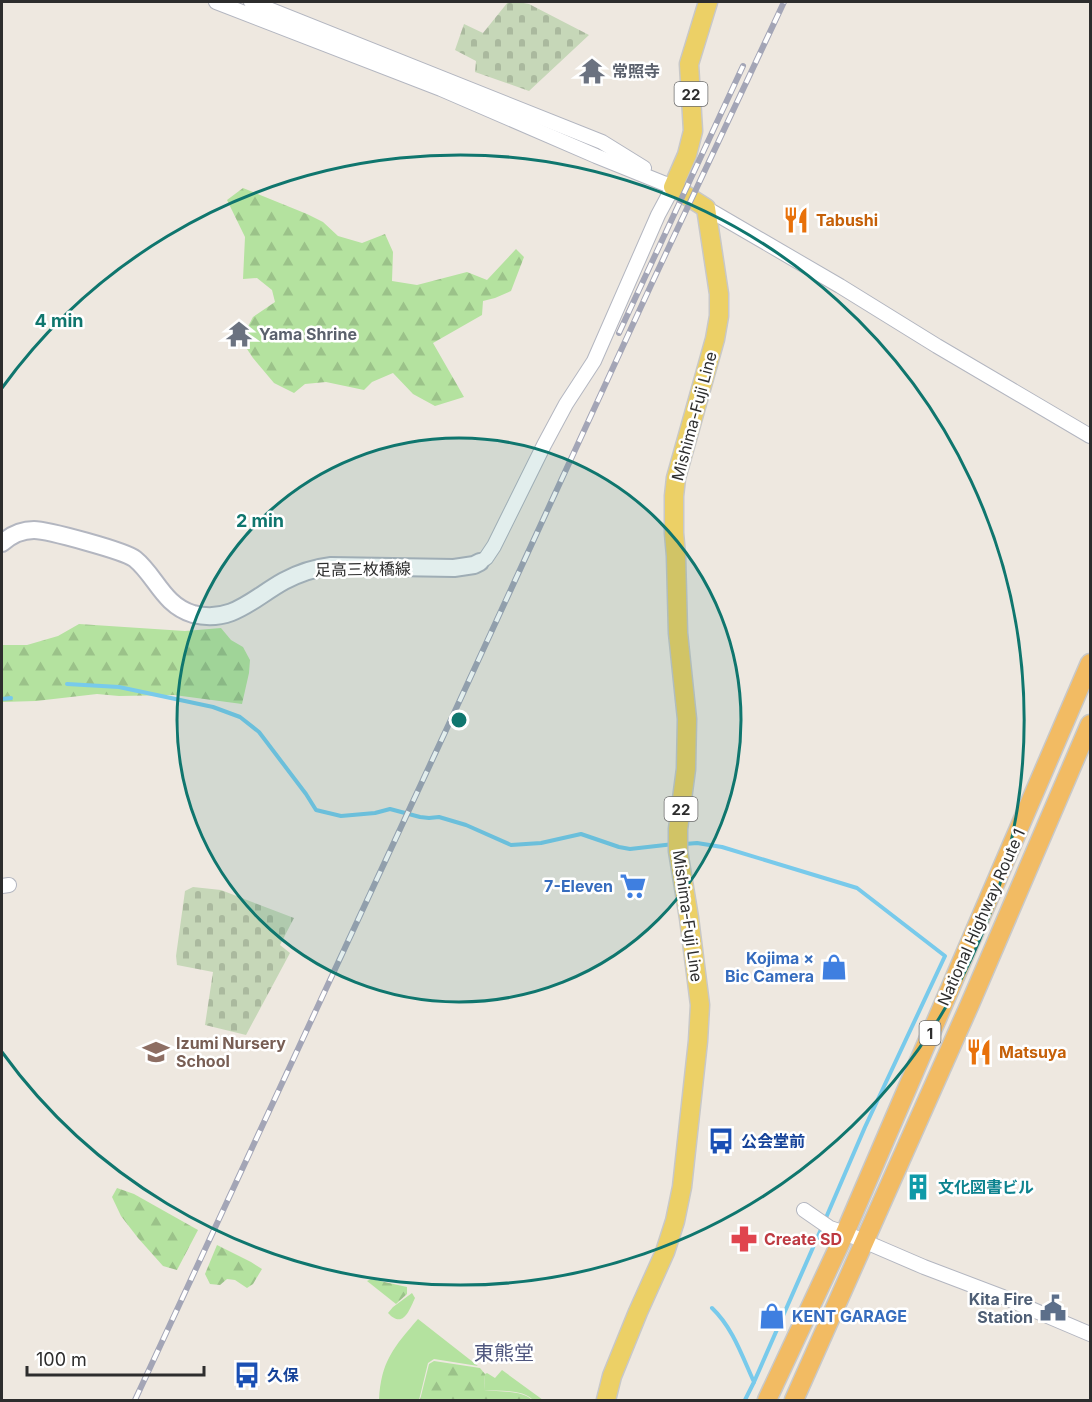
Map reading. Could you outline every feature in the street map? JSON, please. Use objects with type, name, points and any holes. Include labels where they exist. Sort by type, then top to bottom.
[{"type":"highway","name":"National Highway Route 1","points":[[767,1401],[845,1233],[1090,663]]},
{"type":"highway","name":"National Highway Route 1","points":[[794,1401],[970,1004],[1090,724]]},
{"type":"main road","name":"22","points":[[673,187],[687,155],[693,131],[689,64],[708,2]]},
{"type":"main road","points":[[673,187],[706,208]]},
{"type":"main road","name":"Mishima-Fuji Line","points":[[606,1401],[612,1376],[665,1252],[675,1221],[683,1177],[698,1041],[700,1005],[678,851],[678,829],[686,769],[687,719],[678,633],[674,496],[676,478],[715,339],[719,316],[719,294],[706,208]]},
{"type":"main road","name":"足高三枚橋線","points":[[2,543],[21,531],[44,531],[131,556],[145,568],[162,593],[181,609],[206,616],[221,616],[251,604],[284,581],[304,571],[318,568],[331,566],[454,568],[480,562]]},
{"type":"street","points":[[216,2],[431,85],[673,187]]},
{"type":"street","points":[[251,2],[602,142],[673,187]]},
{"type":"street","points":[[480,562],[495,546],[561,414],[594,361],[658,215],[673,187]]},
{"type":"street","points":[[706,208],[1090,436]]},
{"type":"street","points":[[804,1210],[830,1228],[1090,1334]]},
{"type":"green space","points":[[508,2],[529,4],[589,35],[529,91],[475,72],[476,61],[455,50],[464,24],[483,33]]},
{"type":"green space","points":[[243,188],[323,222],[338,236],[362,243],[385,234],[393,252],[392,281],[417,285],[467,272],[487,280],[516,249],[524,257],[511,291],[483,301],[482,315],[433,343],[464,397],[435,406],[413,394],[393,373],[372,382],[364,390],[326,382],[305,384],[294,393],[274,383],[241,340],[253,317],[275,302],[272,290],[257,278],[243,279],[245,237],[227,200]]},
{"type":"green space","points":[[79,624],[185,631],[221,628],[231,640],[243,647],[250,660],[242,704],[174,695],[97,694],[36,701],[2,702],[2,645],[27,645],[58,636]]},
{"type":"green space","points":[[193,887],[221,890],[294,918],[280,945],[290,953],[246,1035],[205,1025],[213,972],[177,965],[176,956],[185,891]]},
{"type":"green space","points":[[117,1188],[134,1194],[198,1230],[177,1270],[163,1266],[121,1216],[112,1197]]},
{"type":"green space","points":[[217,1245],[262,1269],[253,1284],[247,1288],[235,1280],[227,1279],[220,1285],[210,1284],[205,1274]]},
{"type":"green space","points":[[371,1279],[407,1287],[407,1294],[396,1304],[367,1281]]},
{"type":"green space","points":[[412,1293],[415,1298],[402,1319],[388,1313],[393,1307]]},
{"type":"green space","points":[[418,1319],[478,1366],[434,1359],[428,1363],[419,1400],[379,1400],[380,1386],[390,1355]]},
{"type":"green space","points":[[434,1361],[480,1368],[485,1374],[484,1390],[522,1394],[532,1400],[420,1400],[429,1364]]},
{"type":"green space","points":[[502,1370],[543,1400],[533,1400],[517,1392],[484,1390],[485,1374],[495,1378]]},
{"type":"waterway","points":[[67,684],[119,687],[213,707],[240,717],[259,732],[316,810],[341,816],[375,813],[390,809],[420,817],[439,817],[466,825],[511,845],[541,843],[581,834],[630,849],[674,844]]},
{"type":"waterway","points":[[2,699],[11,698]]},
{"type":"waterway","points":[[685,844],[697,843],[722,847],[857,888],[945,956],[865,1127],[825,1220]]},
{"type":"waterway","points":[[754,1382],[822,1227]]},
{"type":"waterway","points":[[712,1308],[726,1324],[754,1382],[745,1400]]},
{"type":"railway","points":[[135,1400],[784,2]]},
{"type":"railway","points":[[619,333],[743,66]]},
{"type":"place","name":"常照寺","points":[[592,71]]},
{"type":"place","name":"Tabushi","points":[[796,220]]},
{"type":"place","name":"Yama Shrine","points":[[239,334]]},
{"type":"place","name":"7-Eleven","points":[[633,886]]},
{"type":"place","name":"Kojima × Bic Camera","points":[[834,967]]},
{"type":"place","name":"Izumi Nursery School","points":[[156,1052]]},
{"type":"place","name":"Matsuya","points":[[979,1052]]},
{"type":"place","name":"公会堂前","points":[[721,1141]]},
{"type":"place","name":"文化図書ビル","points":[[918,1187]]},
{"type":"place","name":"Create SD","points":[[744,1239]]},
{"type":"place","name":"Kita Fire Station","points":[[1053,1308]]},
{"type":"place","name":"KENT GARAGE","points":[[772,1316]]},
{"type":"place","name":"久保","points":[[247,1375]]},
{"type":"district","name":"東熊堂","points":[[504,1353]]}]
